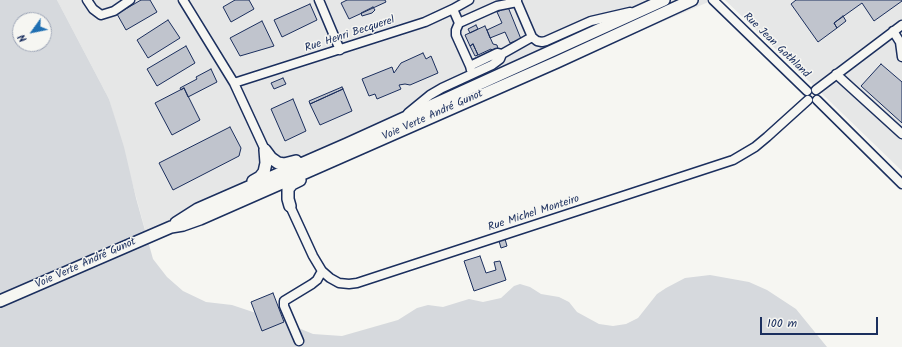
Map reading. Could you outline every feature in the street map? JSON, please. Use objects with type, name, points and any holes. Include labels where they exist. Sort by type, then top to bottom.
[{"type":"main road","name":"Voie Verte André Gunot","points":[[348,149],[400,119],[664,0]]},
{"type":"main road","name":"Voie Verte André Gunot","points":[[0,302],[171,227],[182,218],[198,209],[238,196],[557,62],[692,0]]},
{"type":"main road","points":[[264,150],[274,161],[284,164],[333,145],[348,149],[343,160],[292,184],[287,193],[290,206]]},
{"type":"main road","points":[[238,196],[242,187],[260,177],[264,172],[266,163],[264,150]]},
{"type":"main road","points":[[238,196],[271,192],[280,196],[290,206]]},
{"type":"street","points":[[87,0],[93,9],[101,15],[114,11],[130,0]]},
{"type":"street","points":[[183,0],[234,83],[264,150]]},
{"type":"street","points":[[319,0],[340,50]]},
{"type":"street","name":"Rue Henri Becquerel","points":[[234,83],[425,22],[469,0]]},
{"type":"street","name":"Rue Jean Gothland","points":[[713,0],[807,91]]},
{"type":"street","points":[[470,75],[470,66],[456,35],[456,30],[460,24],[497,6],[517,1],[532,37],[542,42],[591,22],[647,8]]},
{"type":"street","points":[[453,9],[460,24]]},
{"type":"street","points":[[816,90],[902,25]]},
{"type":"street","points":[[893,31],[900,42],[902,57]]},
{"type":"street","points":[[470,66],[497,53],[502,54],[532,37]]},
{"type":"street","points":[[400,119],[430,95],[492,65],[500,59],[502,54]]},
{"type":"street","points":[[836,74],[902,134]]},
{"type":"street","points":[[812,100],[819,95],[816,90],[812,88],[807,91],[805,95],[902,184]]},
{"type":"street","name":"Rue Michel Monteiro","points":[[290,206],[313,256],[322,271],[335,281],[343,284],[357,283],[733,160],[761,142],[812,100]]},
{"type":"street","points":[[299,341],[284,306],[284,302],[317,280],[322,271]]},
{"type":"shaded area","points":[[0,0],[57,0],[109,99],[124,147],[153,259],[167,277],[183,291],[206,302],[232,305],[256,313],[262,330],[284,322],[313,334],[342,336],[398,320],[417,308],[428,305],[443,307],[469,299],[483,302],[501,298],[514,286],[520,284],[530,287],[541,294],[559,297],[569,302],[577,312],[599,324],[613,326],[626,324],[638,318],[657,294],[685,278],[710,275],[749,282],[767,290],[796,309],[827,347],[0,347]]},
{"type":"shaded area","points":[[57,0],[713,0],[149,244],[109,99]]},
{"type":"shaded area","points":[[725,0],[902,0],[902,171]]},
{"type":"building","points":[[141,0],[150,0],[157,12],[126,30],[117,14]]},
{"type":"building","points":[[235,0],[249,0],[254,9],[231,22],[223,7]]},
{"type":"building","points":[[347,0],[385,0],[386,2],[349,19],[341,3]]},
{"type":"building","points":[[796,0],[902,1],[874,21],[862,3],[834,23],[837,28],[818,42],[791,4]]},
{"type":"building","points":[[310,4],[317,20],[282,37],[274,20]]},
{"type":"building","points":[[373,7],[375,10],[372,13],[362,16],[361,13]]},
{"type":"building","points":[[508,7],[521,39],[510,43],[505,32],[490,38],[487,30],[502,23],[497,12]]},
{"type":"building","points":[[843,16],[846,21],[837,28],[834,23]]},
{"type":"building","points":[[168,20],[180,38],[148,58],[137,40]]},
{"type":"building","points":[[262,21],[274,46],[240,56],[230,38]]},
{"type":"building","points":[[476,25],[478,29],[470,33],[468,29]]},
{"type":"building","points":[[485,26],[493,44],[497,45],[498,49],[493,51],[491,49],[478,55],[473,44],[470,46],[465,35]]},
{"type":"building","points":[[473,44],[478,55],[475,56],[470,46]]},
{"type":"building","points":[[186,46],[195,63],[157,86],[147,69]]},
{"type":"building","points":[[423,53],[426,59],[431,56],[438,73],[410,85],[399,85],[401,89],[377,99],[375,94],[369,96],[362,79],[392,67],[394,73],[401,63]]},
{"type":"building","points":[[881,64],[902,82],[902,123],[861,86]]},
{"type":"building","points":[[211,69],[217,82],[188,97],[184,88],[181,90],[180,88],[197,79],[196,77]]},
{"type":"building","points":[[283,78],[286,84],[274,89],[271,83]]},
{"type":"building","points":[[342,87],[343,89],[310,104],[309,101]]},
{"type":"building","points":[[184,88],[200,120],[172,135],[155,103]]},
{"type":"building","points":[[343,89],[352,111],[320,125],[310,104]]},
{"type":"building","points":[[293,99],[306,131],[285,141],[271,109]]},
{"type":"building","points":[[230,127],[241,148],[239,156],[173,190],[159,163]]},
{"type":"building","points":[[505,239],[507,246],[501,248],[499,241]]},
{"type":"building","points":[[480,256],[486,273],[496,270],[494,262],[500,261],[506,280],[474,291],[464,261]]},
{"type":"building","points":[[273,293],[284,322],[262,331],[251,302]]}]
